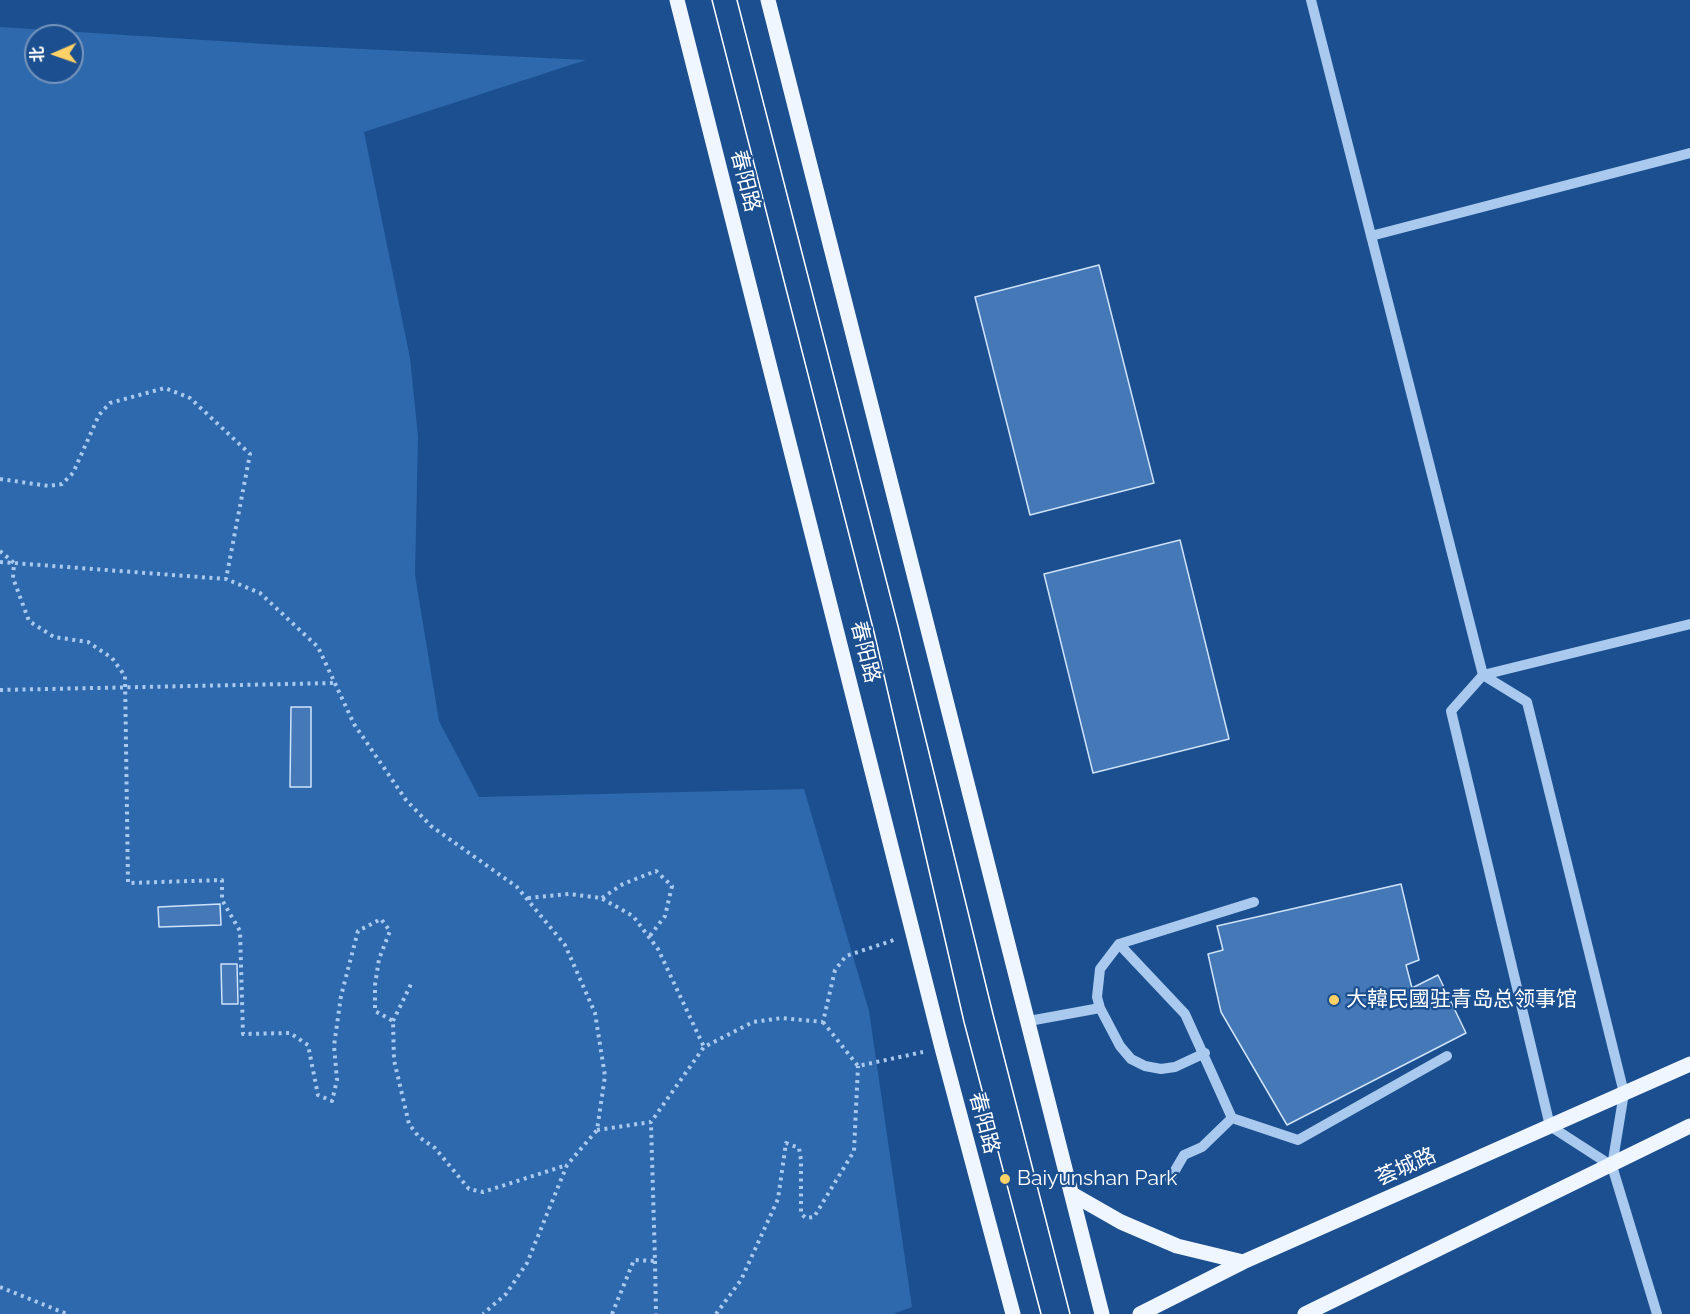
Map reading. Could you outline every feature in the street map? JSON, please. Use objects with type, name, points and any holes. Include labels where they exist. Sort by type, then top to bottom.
[{"type":"main road","name":"春阳路","points":[[677,0],[942,1048],[1013,1314]]},
{"type":"main road","points":[[768,0],[1102,1314]]},
{"type":"main road","name":"荟城路","points":[[1140,1314],[1243,1262],[1690,1064]]},
{"type":"main road","points":[[1305,1314],[1690,1126]]},
{"type":"main road","points":[[1072,1194],[1121,1222],[1177,1246],[1243,1262]]},
{"type":"street","points":[[1311,0],[1483,675],[1527,702],[1624,1093],[1612,1166],[1657,1314]]},
{"type":"street","points":[[1371,236],[1690,153]]},
{"type":"street","points":[[1612,1166],[1550,1126],[1451,711],[1483,675],[1690,624]]},
{"type":"street","points":[[1205,1053],[1175,1067],[1161,1069],[1145,1066],[1131,1059],[1120,1046],[1100,1008],[1097,981],[1100,969],[1119,944],[1254,903]]},
{"type":"street","points":[[1119,944],[1185,1014],[1205,1053],[1232,1118],[1298,1140],[1447,1056]]},
{"type":"street","points":[[1029,1021],[1100,1008]]},
{"type":"street","points":[[1170,1179],[1184,1155],[1202,1146],[1232,1118]]},
{"type":"path","points":[[0,479],[49,486],[62,484],[73,473],[99,415],[110,403],[165,388],[190,398],[250,454],[226,579]]},
{"type":"path","points":[[0,551],[14,563]]},
{"type":"path","points":[[0,562],[226,579],[260,592],[318,647],[354,723],[406,800],[431,826],[528,898],[565,945],[596,1013],[604,1076],[597,1130],[567,1165],[527,1263],[506,1294],[483,1314]]},
{"type":"path","points":[[14,563],[13,578],[29,621],[54,637],[88,642],[112,658],[125,676],[127,687],[128,883],[222,880],[222,900],[240,931],[243,1034],[290,1033],[309,1046],[318,1095],[332,1101],[337,1080],[334,1046],[341,996],[358,931],[381,919],[390,932],[379,959],[375,985],[375,1011],[393,1021]]},
{"type":"path","points":[[0,690],[335,682]]},
{"type":"path","points":[[601,898],[622,885],[656,871],[672,886],[665,916],[649,937]]},
{"type":"path","points":[[528,898],[569,894],[601,898],[633,916],[658,949],[704,1047]]},
{"type":"path","points":[[823,1022],[835,970],[846,956],[914,932]]},
{"type":"path","points":[[411,984],[393,1021],[394,1060],[409,1124],[419,1137],[435,1148],[469,1189],[483,1192],[567,1165]]},
{"type":"path","points":[[656,1314],[651,1122],[704,1047],[753,1022],[782,1018],[823,1022],[858,1066],[854,1151],[814,1217],[806,1218],[801,1214],[799,1148],[786,1143],[778,1199],[741,1280],[716,1314]]},
{"type":"path","points":[[858,1066],[942,1048]]},
{"type":"path","points":[[597,1130],[651,1122]]},
{"type":"path","points":[[612,1314],[634,1260],[655,1261]]},
{"type":"path","points":[[0,1287],[67,1314]]},
{"type":"shaded area","points":[[0,27],[24,29],[24,84],[84,84],[84,32],[586,60],[364,132],[410,358],[418,436],[415,575],[439,721],[479,797],[804,789],[869,1011],[912,1307],[893,1314],[0,1314]]},
{"type":"building","points":[[1099,265],[1154,483],[1030,515],[975,297]]},
{"type":"building","points":[[1180,540],[1229,739],[1093,773],[1044,574]]},
{"type":"building","points":[[291,707],[311,707],[311,787],[290,787]]},
{"type":"building","name":"大韓民國驻青岛总领事馆","points":[[1401,884],[1419,960],[1406,965],[1412,988],[1438,975],[1466,1033],[1287,1125],[1221,1012],[1208,954],[1223,950],[1217,926]]},
{"type":"building","points":[[220,904],[221,925],[159,927],[158,907]]},
{"type":"building","points":[[221,964],[237,964],[238,1004],[222,1004]]},
{"type":"tram line","points":[[712,0],[874,632],[964,1022],[1041,1314]]},
{"type":"tram line","points":[[737,0],[898,626],[993,1014],[1070,1314]]},
{"type":"place","name":"大韓民國驻青岛总领事馆","points":[[1334,1000]]},
{"type":"place","name":"Baiyunshan Park","points":[[1005,1179]]}]
